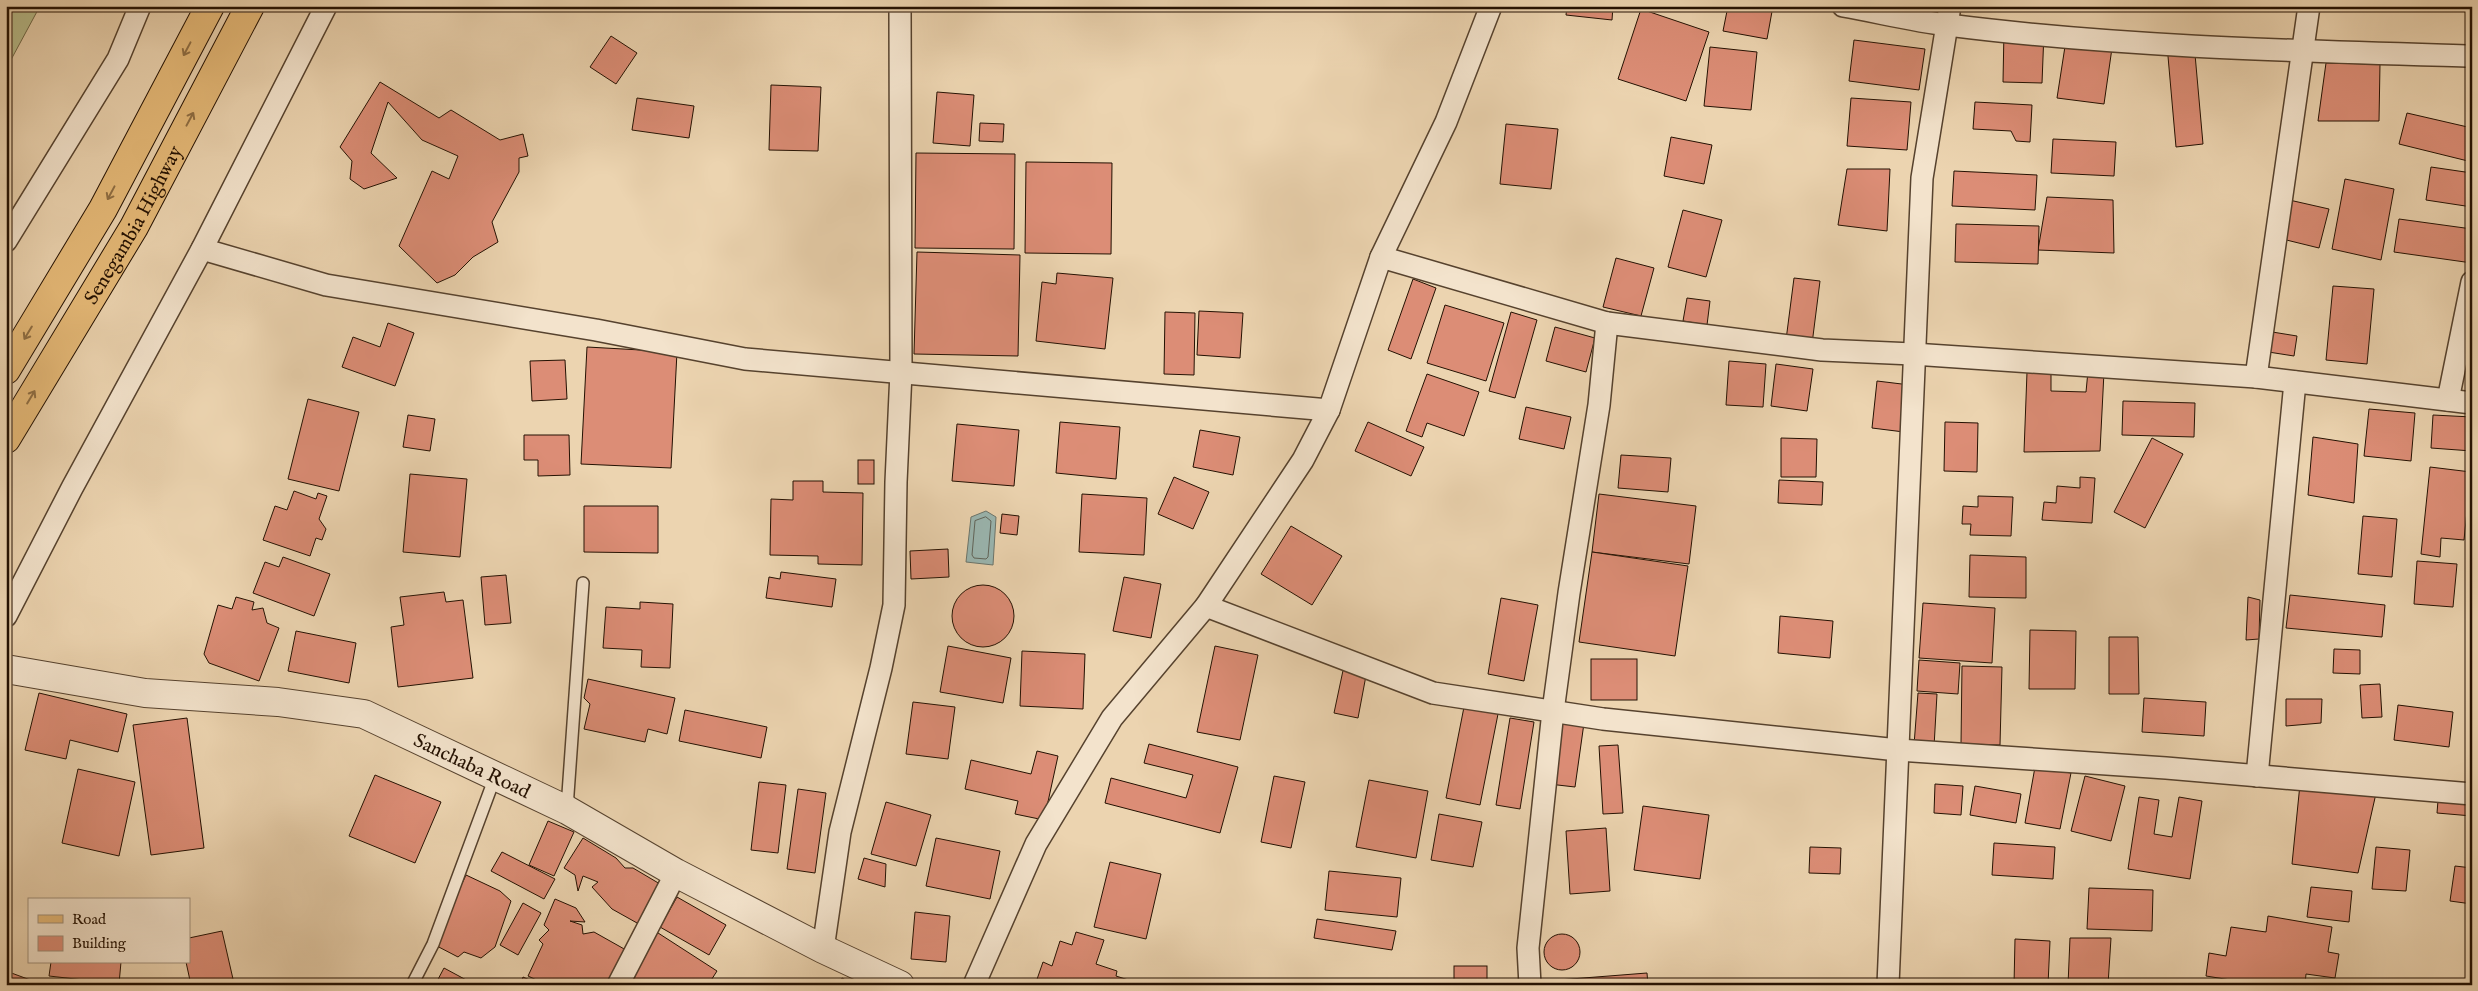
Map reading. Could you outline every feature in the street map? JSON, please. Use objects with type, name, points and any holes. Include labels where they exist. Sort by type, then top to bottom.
[{"type":"main road","name":"Senegambia Highway","points":[[6,370],[103,210],[210,6]]},
{"type":"main road","name":"Senegambia Highway","points":[[6,439],[134,227],[250,6]]},
{"type":"street","points":[[6,241],[118,59],[140,6]]},
{"type":"street","points":[[6,616],[72,488],[202,249],[326,6]]},
{"type":"street","points":[[823,949],[840,832],[882,668],[894,604],[896,482],[901,372],[900,6]]},
{"type":"street","points":[[974,985],[1036,844],[1106,726],[1206,606],[1302,460],[1330,410],[1381,257],[1446,122],[1491,6]]},
{"type":"street","points":[[1844,6],[1948,16],[2114,41],[2304,52],[2472,56]]},
{"type":"street","points":[[2256,377],[2304,52],[2309,6]]},
{"type":"street","points":[[1888,985],[1913,354],[1922,178],[1948,16]]},
{"type":"street","points":[[202,249],[326,285],[596,330],[745,359],[1330,410]]},
{"type":"street","points":[[1381,257],[1607,323],[1822,350],[1913,354],[2256,377],[2472,403]]},
{"type":"street","points":[[2448,400],[2472,282]]},
{"type":"street","points":[[1530,985],[1528,948],[1553,711],[1569,593],[1599,404],[1607,323]]},
{"type":"street","points":[[2257,776],[2295,382]]},
{"type":"street","points":[[1206,606],[1433,693],[1602,719],[1898,750],[2257,776],[2472,794]]},
{"type":"street","name":"Sanchaba Road","points":[[6,669],[145,693],[278,702],[364,714],[444,750],[495,778],[567,810],[676,873],[823,949],[900,985]]},
{"type":"street","points":[[618,985],[676,873]]},
{"type":"lane","points":[[567,810],[584,583]]},
{"type":"lane","points":[[412,985],[433,944],[495,778]]},
{"type":"green space","points":[[6,6],[40,6],[6,69]]},
{"type":"water","points":[[986,511],[996,517],[993,565],[966,562],[971,517]]},
{"type":"building","points":[[1567,6],[1613,6],[1612,20],[1566,15]]},
{"type":"building","points":[[1728,6],[1773,6],[1767,39],[1723,31]]},
{"type":"building","points":[[1641,9],[1709,32],[1686,101],[1618,79]]},
{"type":"building","points":[[2004,30],[2044,32],[2042,83],[2003,82]]},
{"type":"building","points":[[611,36],[637,53],[616,84],[590,67]]},
{"type":"building","points":[[1854,40],[1925,49],[1919,90],[1849,81]]},
{"type":"building","points":[[2066,40],[2112,48],[2104,104],[2057,98]]},
{"type":"building","points":[[2194,43],[2203,144],[2176,147],[2167,45]]},
{"type":"building","points":[[1710,47],[1757,52],[1751,110],[1704,106]]},
{"type":"building","points":[[2326,63],[2380,64],[2379,121],[2318,121]]},
{"type":"building","points":[[380,82],[439,118],[451,110],[500,140],[523,134],[528,156],[519,158],[519,172],[492,222],[498,242],[473,257],[455,275],[437,283],[399,246],[432,171],[449,179],[458,156],[422,140],[388,102],[371,153],[397,178],[364,189],[350,179],[352,161],[340,147]]},
{"type":"building","points":[[771,85],[821,87],[818,151],[769,150]]},
{"type":"building","points":[[937,92],[974,95],[970,146],[933,143]]},
{"type":"building","points":[[637,98],[694,106],[689,138],[632,130]]},
{"type":"building","points":[[1851,98],[1911,102],[1907,150],[1847,146]]},
{"type":"building","points":[[1975,102],[2032,105],[2030,142],[2016,141],[2011,131],[1973,129]]},
{"type":"building","points":[[2407,113],[2472,128],[2472,162],[2399,144]]},
{"type":"building","points":[[980,123],[1004,124],[1003,142],[979,141]]},
{"type":"building","points":[[1506,124],[1558,129],[1551,189],[1500,184]]},
{"type":"building","points":[[1671,137],[1712,145],[1704,184],[1664,176]]},
{"type":"building","points":[[2053,139],[2116,142],[2114,176],[2051,173]]},
{"type":"building","points":[[916,153],[1015,154],[1014,249],[915,248]]},
{"type":"building","points":[[1026,162],[1112,163],[1111,254],[1025,253]]},
{"type":"building","points":[[2431,167],[2472,173],[2472,207],[2426,200]]},
{"type":"building","points":[[1847,169],[1890,169],[1887,231],[1838,225]]},
{"type":"building","points":[[1954,171],[2037,175],[2035,210],[1952,206]]},
{"type":"building","points":[[2345,179],[2394,189],[2381,260],[2332,249]]},
{"type":"building","points":[[2047,197],[2113,200],[2114,253],[2038,250]]},
{"type":"building","points":[[2276,197],[2329,209],[2319,248],[2266,235]]},
{"type":"building","points":[[1683,210],[1722,220],[1706,277],[1668,267]]},
{"type":"building","points":[[2399,219],[2472,229],[2472,263],[2394,252]]},
{"type":"building","points":[[1956,224],[2039,226],[2038,264],[1955,262]]},
{"type":"building","points":[[917,252],[1020,255],[1018,356],[914,354]]},
{"type":"building","points":[[1616,258],[1654,268],[1641,316],[1603,307]]},
{"type":"building","points":[[1057,273],[1113,278],[1105,349],[1036,341],[1042,282],[1056,284]]},
{"type":"building","points":[[1794,278],[1820,281],[1812,344],[1786,340]]},
{"type":"building","points":[[1413,279],[1436,288],[1411,359],[1388,350]]},
{"type":"building","points":[[2333,286],[2374,289],[2367,364],[2326,360]]},
{"type":"building","points":[[1687,298],[1710,301],[1707,325],[1683,321]]},
{"type":"building","points":[[1445,305],[1504,323],[1486,381],[1427,363]]},
{"type":"building","points":[[1199,311],[1243,313],[1240,358],[1197,355]]},
{"type":"building","points":[[1165,312],[1195,313],[1194,375],[1164,374]]},
{"type":"building","points":[[1511,312],[1537,320],[1515,398],[1489,391]]},
{"type":"building","points":[[388,323],[414,333],[395,386],[342,367],[353,337],[380,347]]},
{"type":"building","points":[[1555,327],[1595,338],[1586,372],[1546,361]]},
{"type":"building","points":[[2266,331],[2297,336],[2294,356],[2262,351]]},
{"type":"building","points":[[587,347],[677,352],[671,468],[581,464]]},
{"type":"building","points":[[565,360],[567,399],[532,401],[530,361]]},
{"type":"building","points":[[1729,361],[1766,364],[1763,407],[1726,405]]},
{"type":"building","points":[[1776,364],[1813,369],[1807,411],[1771,406]]},
{"type":"building","points":[[2088,371],[2104,372],[2100,451],[2024,452],[2027,372],[2051,372],[2051,391],[2086,392]]},
{"type":"building","points":[[1427,374],[1479,392],[1464,436],[1427,423],[1422,437],[1406,431]]},
{"type":"building","points":[[1877,381],[1910,385],[1904,432],[1872,428]]},
{"type":"building","points":[[308,399],[359,412],[339,491],[288,479]]},
{"type":"building","points":[[2123,401],[2195,403],[2194,437],[2122,435]]},
{"type":"building","points":[[1526,407],[1571,417],[1564,449],[1519,439]]},
{"type":"building","points":[[2369,409],[2415,413],[2411,461],[2364,456]]},
{"type":"building","points":[[408,415],[435,419],[430,451],[403,447]]},
{"type":"building","points":[[2433,415],[2472,417],[2472,451],[2431,448]]},
{"type":"building","points":[[1060,422],[1120,427],[1116,479],[1056,473]]},
{"type":"building","points":[[1368,422],[1424,447],[1411,476],[1355,451]]},
{"type":"building","points":[[1945,422],[1978,423],[1977,472],[1944,471]]},
{"type":"building","points":[[957,424],[1019,430],[1014,486],[952,481]]},
{"type":"building","points":[[1200,430],[1240,437],[1233,475],[1193,467]]},
{"type":"building","points":[[524,435],[569,435],[570,475],[538,476],[538,460],[524,460]]},
{"type":"building","points":[[2313,437],[2358,444],[2354,503],[2308,495]]},
{"type":"building","points":[[1781,438],[1817,439],[1816,477],[1781,477]]},
{"type":"building","points":[[2152,438],[2183,454],[2145,528],[2114,512]]},
{"type":"building","points":[[1621,455],[1671,458],[1668,492],[1618,488]]},
{"type":"building","points":[[858,460],[874,460],[874,484],[858,484]]},
{"type":"building","points":[[2430,467],[2471,472],[2464,540],[2441,538],[2440,557],[2421,554]]},
{"type":"building","points":[[410,474],[467,479],[460,557],[403,552]]},
{"type":"building","points":[[1174,477],[1209,492],[1193,529],[1158,514]]},
{"type":"building","points":[[2080,477],[2095,478],[2092,523],[2042,520],[2044,502],[2056,503],[2057,486],[2080,488]]},
{"type":"building","points":[[1779,480],[1823,482],[1822,505],[1778,503]]},
{"type":"building","points":[[793,481],[823,481],[823,492],[863,493],[862,565],[818,564],[818,556],[770,555],[771,499],[793,500]]},
{"type":"building","points":[[294,491],[316,499],[318,493],[327,496],[319,519],[326,529],[322,540],[316,538],[310,556],[263,540],[275,506],[287,510]]},
{"type":"building","points":[[1082,494],[1147,498],[1144,555],[1079,552]]},
{"type":"building","points":[[1599,494],[1696,506],[1689,564],[1592,552]]},
{"type":"building","points":[[1978,496],[2013,497],[2011,536],[1970,535],[1971,524],[1962,524],[1963,506],[1978,507]]},
{"type":"building","points":[[584,506],[658,506],[658,553],[584,552]]},
{"type":"building","points":[[1002,514],[1019,516],[1017,535],[1000,533]]},
{"type":"building","points":[[2363,516],[2397,519],[2392,577],[2358,574]]},
{"type":"building","points":[[1291,526],[1342,556],[1312,605],[1261,574]]},
{"type":"building","points":[[948,549],[949,577],[911,579],[910,551]]},
{"type":"building","points":[[1592,552],[1688,566],[1675,656],[1579,642]]},
{"type":"building","points":[[1970,555],[2026,557],[2026,598],[1969,597]]},
{"type":"building","points":[[283,557],[330,574],[314,616],[253,593],[265,562],[279,567]]},
{"type":"building","points":[[2417,561],[2457,564],[2453,607],[2414,604]]},
{"type":"building","points":[[781,572],[836,579],[832,607],[766,598],[769,577],[780,579]]},
{"type":"building","points":[[506,575],[511,623],[485,625],[481,577]]},
{"type":"building","points":[[1124,577],[1161,584],[1151,638],[1113,631]]},
{"type":"building","points":[[983,585],[995,587],[1005,594],[1012,604],[1014,616],[1012,628],[1005,638],[995,645],[983,647],[971,645],[961,638],[954,628],[952,616],[954,604],[961,594],[971,587]]},
{"type":"building","points":[[444,592],[446,602],[463,600],[473,678],[398,687],[391,627],[404,625],[400,597]]},
{"type":"building","points":[[2290,595],[2385,605],[2382,637],[2286,628]]},
{"type":"building","points":[[236,597],[254,602],[252,610],[263,608],[267,623],[279,628],[259,681],[209,663],[204,654],[218,605],[232,609]]},
{"type":"building","points":[[2248,597],[2260,600],[2259,639],[2246,640]]},
{"type":"building","points":[[1501,598],[1538,605],[1524,681],[1488,674]]},
{"type":"building","points":[[640,602],[673,604],[670,668],[641,667],[642,650],[603,648],[606,607],[640,609]]},
{"type":"building","points":[[1923,603],[1995,608],[1992,663],[1919,658]]},
{"type":"building","points":[[1780,616],[1833,621],[1830,658],[1778,653]]},
{"type":"building","points":[[2030,630],[2076,631],[2075,689],[2029,689]]},
{"type":"building","points":[[296,631],[356,643],[349,683],[288,671]]},
{"type":"building","points":[[2109,637],[2138,637],[2139,694],[2109,694]]},
{"type":"building","points":[[948,646],[1011,658],[1003,703],[940,692]]},
{"type":"building","points":[[1215,646],[1258,655],[1240,740],[1197,732]]},
{"type":"building","points":[[2334,649],[2360,650],[2360,674],[2333,673]]},
{"type":"building","points":[[1022,651],[1085,654],[1083,709],[1020,706]]},
{"type":"building","points":[[1591,659],[1637,659],[1637,700],[1591,700]]},
{"type":"building","points":[[1919,660],[1960,663],[1958,694],[1917,691]]},
{"type":"building","points":[[1345,661],[1368,665],[1358,718],[1334,713]]},
{"type":"building","points":[[1962,666],[2002,667],[2000,745],[1961,744]]},
{"type":"building","points":[[588,679],[675,698],[667,734],[648,729],[645,742],[584,729],[590,704],[584,698]]},
{"type":"building","points":[[2380,684],[2382,717],[2362,718],[2360,685]]},
{"type":"building","points":[[39,693],[127,714],[118,752],[70,740],[66,759],[25,750]]},
{"type":"building","points":[[1918,693],[1937,694],[1934,747],[1914,745]]},
{"type":"building","points":[[2144,698],[2206,702],[2204,736],[2142,732]]},
{"type":"building","points":[[2286,699],[2322,699],[2321,723],[2286,726]]},
{"type":"building","points":[[913,702],[955,707],[948,759],[906,754]]},
{"type":"building","points":[[1465,702],[1499,709],[1480,805],[1446,798]]},
{"type":"building","points":[[2398,705],[2453,712],[2449,747],[2394,740]]},
{"type":"building","points":[[685,710],[767,727],[761,758],[679,741]]},
{"type":"building","points":[[187,718],[204,848],[151,855],[133,725]]},
{"type":"building","points":[[1510,718],[1534,722],[1520,809],[1496,805]]},
{"type":"building","points":[[1558,719],[1584,723],[1575,787],[1549,784]]},
{"type":"building","points":[[1149,744],[1238,767],[1220,833],[1105,803],[1111,778],[1186,798],[1193,775],[1144,763]]},
{"type":"building","points":[[1618,745],[1623,813],[1603,814],[1599,746]]},
{"type":"building","points":[[1037,751],[1058,756],[1044,820],[1015,814],[1018,801],[965,789],[971,760],[1031,774]]},
{"type":"building","points":[[2035,767],[2071,773],[2060,829],[2025,823]]},
{"type":"building","points":[[78,769],[135,782],[119,856],[62,843]]},
{"type":"building","points":[[375,775],[441,802],[415,863],[349,836]]},
{"type":"building","points":[[1274,776],[1305,782],[1291,848],[1261,842]]},
{"type":"building","points":[[2085,776],[2125,786],[2111,841],[2071,831]]},
{"type":"building","points":[[1369,780],[1428,791],[1416,858],[1356,847]]},
{"type":"building","points":[[759,782],[786,785],[778,853],[751,850]]},
{"type":"building","points":[[1935,784],[1963,786],[1961,815],[1934,813]]},
{"type":"building","points":[[2300,784],[2377,789],[2358,873],[2292,864]]},
{"type":"building","points":[[1975,786],[2021,794],[2016,823],[1970,815]]},
{"type":"building","points":[[2439,788],[2472,791],[2472,816],[2437,813]]},
{"type":"building","points":[[798,789],[826,793],[815,873],[787,869]]},
{"type":"building","points":[[2139,797],[2159,800],[2154,834],[2172,837],[2179,797],[2202,801],[2190,879],[2128,869]]},
{"type":"building","points":[[886,802],[931,815],[916,866],[871,854]]},
{"type":"building","points":[[1643,806],[1709,815],[1700,879],[1634,870]]},
{"type":"building","points":[[1439,814],[1482,822],[1473,867],[1431,860]]},
{"type":"building","points":[[548,821],[574,832],[554,876],[529,865]]},
{"type":"building","points":[[1606,828],[1610,891],[1570,894],[1566,831]]},
{"type":"building","points":[[583,838],[616,858],[625,868],[633,868],[660,884],[646,928],[612,909],[592,887],[598,882],[583,876],[578,891],[575,875],[564,868]]},
{"type":"building","points":[[936,838],[1000,851],[990,899],[926,886]]},
{"type":"building","points":[[1994,843],[2055,847],[2053,879],[1992,875]]},
{"type":"building","points":[[1810,847],[1841,848],[1840,874],[1809,873]]},
{"type":"building","points":[[2376,847],[2410,850],[2406,891],[2372,889]]},
{"type":"building","points":[[502,852],[555,879],[544,899],[491,871]]},
{"type":"building","points":[[864,858],[886,864],[885,887],[858,879]]},
{"type":"building","points":[[1110,862],[1161,874],[1146,939],[1094,927]]},
{"type":"building","points":[[2455,866],[2472,868],[2472,904],[2450,901]]},
{"type":"building","points":[[1329,871],[1401,878],[1397,917],[1325,910]]},
{"type":"building","points":[[466,875],[500,891],[511,901],[495,947],[481,958],[464,952],[458,957],[433,944]]},
{"type":"building","points":[[2311,887],[2352,891],[2349,922],[2307,917]]},
{"type":"building","points":[[2089,888],[2153,890],[2152,931],[2087,929]]},
{"type":"building","points":[[677,897],[726,925],[709,955],[660,927]]},
{"type":"building","points":[[555,899],[576,908],[585,922],[570,921],[582,925],[583,934],[594,932],[626,950],[606,985],[547,985],[528,976],[543,944],[539,940],[549,930],[544,925]]},
{"type":"building","points":[[523,903],[541,913],[518,955],[500,945]]},
{"type":"building","points":[[915,912],[950,916],[946,962],[911,959]]},
{"type":"building","points":[[2268,916],[2332,927],[2328,952],[2339,954],[2335,978],[2306,974],[2305,985],[2262,985],[2206,976],[2209,953],[2226,956],[2231,927],[2266,932]]},
{"type":"building","points":[[1317,919],[1396,931],[1392,950],[1314,938]]},
{"type":"building","points":[[222,931],[233,979],[208,985],[191,985],[186,964],[190,964],[190,938]]},
{"type":"building","points":[[655,931],[717,971],[708,985],[620,985]]},
{"type":"building","points":[[1076,932],[1104,940],[1096,964],[1117,971],[1116,976],[1144,985],[1035,985],[1043,962],[1052,966],[1060,941],[1072,945]]},
{"type":"building","points":[[1562,934],[1569,935],[1575,939],[1579,945],[1579,959],[1575,965],[1569,969],[1562,970],[1555,969],[1549,965],[1545,959],[1544,952],[1545,945],[1549,939],[1555,935]]},
{"type":"building","points":[[2070,938],[2111,938],[2108,985],[2068,985]]},
{"type":"building","points":[[2015,939],[2050,941],[2048,985],[2014,985]]},
{"type":"building","points":[[51,964],[121,964],[119,984],[49,976]]},
{"type":"building","points":[[1454,966],[1487,966],[1487,985],[1454,985]]},
{"type":"building","points":[[444,968],[470,982],[470,985],[435,985]]},
{"type":"building","points":[[6,971],[44,985],[6,985]]},
{"type":"building","points":[[1647,973],[1648,985],[1559,985],[1558,980]]},
{"type":"building","points":[[523,977],[540,985],[520,985]]},
{"type":"building","points":[[842,978],[855,985],[839,985]]}]
